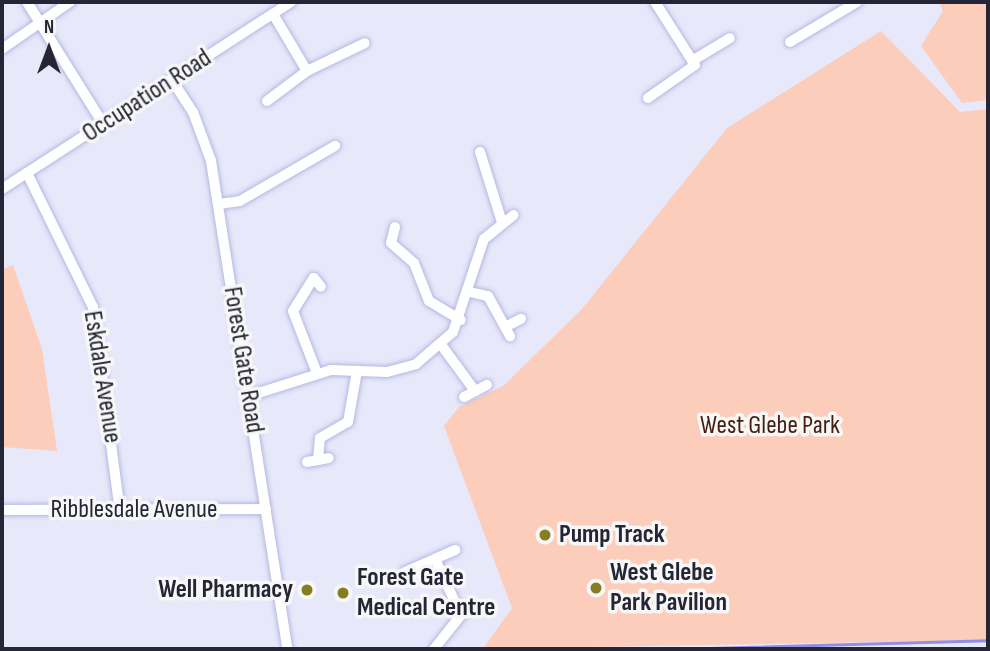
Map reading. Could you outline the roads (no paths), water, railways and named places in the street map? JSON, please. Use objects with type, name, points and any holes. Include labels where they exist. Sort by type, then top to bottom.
[{"type":"street","points":[[27,2],[104,125]]},
{"type":"street","points":[[2,49],[70,2]]},
{"type":"street","name":"Occupation Road","points":[[2,189],[291,2]]},
{"type":"street","points":[[648,98],[695,65],[654,2]]},
{"type":"street","points":[[790,42],[804,41],[857,2]]},
{"type":"street","points":[[273,14],[307,71]]},
{"type":"street","points":[[692,61],[730,38]]},
{"type":"street","points":[[267,101],[307,71],[365,43]]},
{"type":"street","name":"Forest Gate Road","points":[[172,80],[203,134],[219,204],[287,649]]},
{"type":"street","points":[[219,204],[240,201],[335,146]]},
{"type":"street","points":[[480,152],[486,165],[491,202],[502,222]]},
{"type":"street","points":[[474,170],[486,165]]},
{"type":"street","name":"Eskdale Avenue","points":[[27,173],[93,307],[120,511]]},
{"type":"street","points":[[249,396],[317,373],[416,364],[442,346],[461,320],[484,239],[514,215]]},
{"type":"street","points":[[395,227],[391,243],[414,263],[429,301],[461,320]]},
{"type":"street","points":[[317,373],[293,311],[314,278],[321,287]]},
{"type":"street","points":[[470,292],[488,296],[507,331],[521,319]]},
{"type":"street","points":[[442,346],[475,391]]},
{"type":"street","points":[[318,460],[320,438],[348,422],[357,371]]},
{"type":"street","points":[[464,397],[487,385]]},
{"type":"street","name":"Ribblesdale Avenue","points":[[2,510],[266,509]]},
{"type":"street","points":[[405,572],[437,563],[456,550]]},
{"type":"street","points":[[434,649],[461,615],[437,563]]},
{"type":"waterway","points":[[673,649],[988,640]]},
{"type":"place","name":"Pump Track","points":[[545,535]]},
{"type":"place","name":"West Glebe Park Pavilion","points":[[596,588]]},
{"type":"place","name":"Well Pharmacy","points":[[307,590]]},
{"type":"place","name":"Forest Gate Medical Centre","points":[[343,593]]},
{"type":"park label","name":"West Glebe Park","points":[[770,426]]}]
